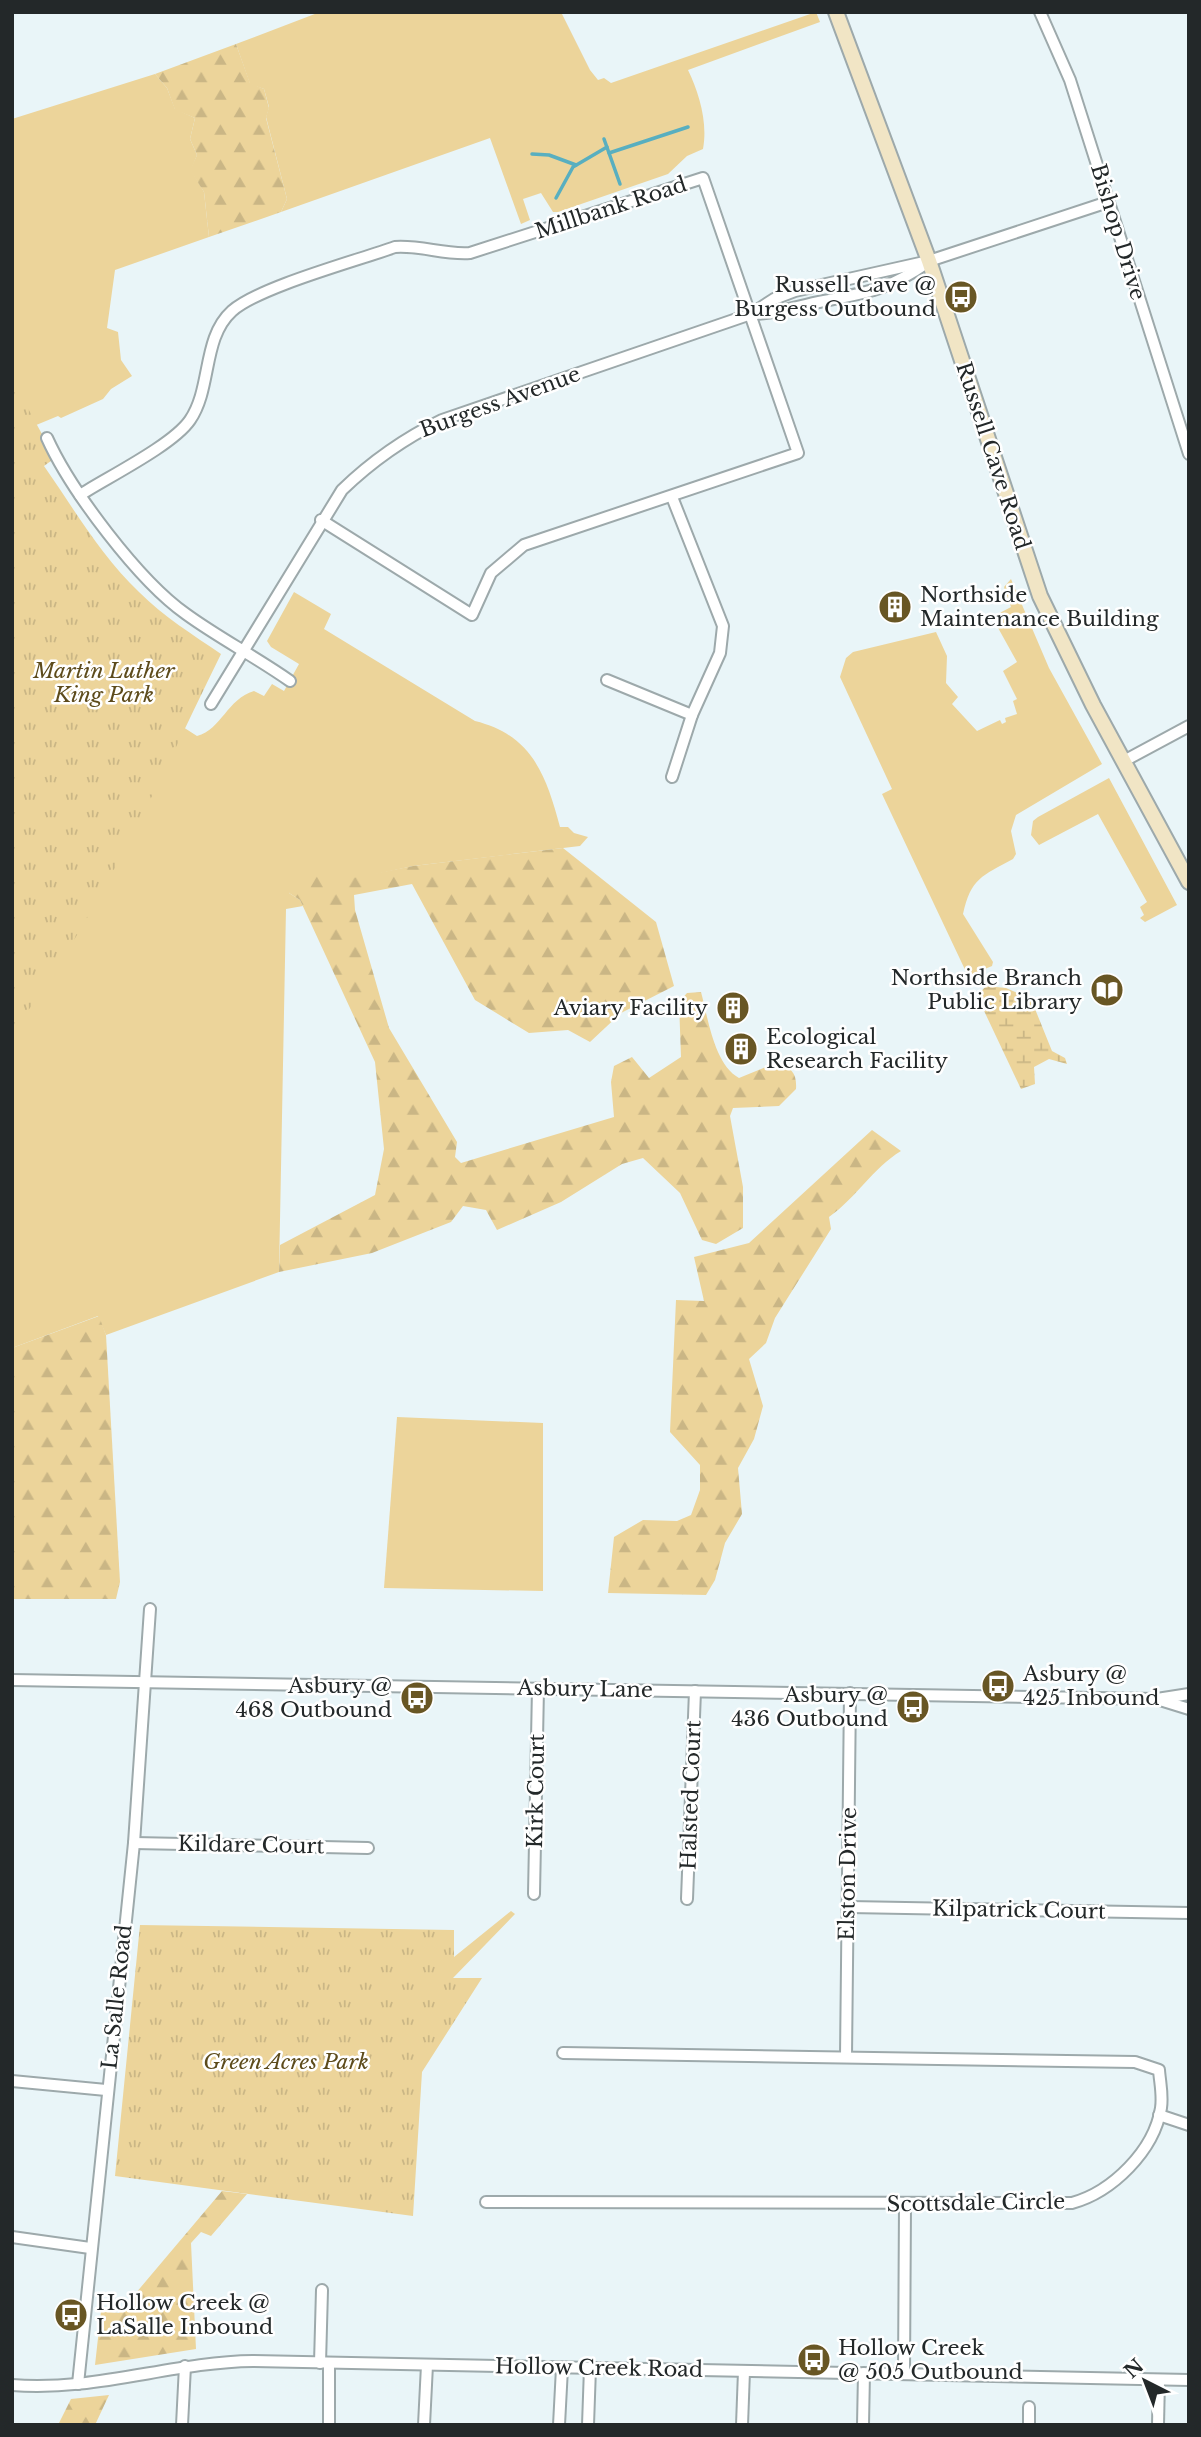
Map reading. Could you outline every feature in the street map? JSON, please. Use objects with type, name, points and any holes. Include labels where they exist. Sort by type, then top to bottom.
[{"type":"main road","name":"Russell Cave Road","points":[[836,12],[929,261],[1040,596],[1189,881]]},
{"type":"street","name":"Bishop Drive","points":[[1040,12],[1070,80],[1189,454]]},
{"type":"street","name":"Millbank Road","points":[[80,495],[169,439],[190,420],[218,330],[230,312],[252,298],[395,247],[414,246],[447,254],[470,253],[704,178],[798,453],[524,545],[491,573],[472,615],[321,520]]},
{"type":"street","name":"Burgess Avenue","points":[[211,705],[243,648],[342,490],[372,461],[403,439],[442,420],[751,314],[795,291],[856,279],[891,267],[929,261],[1108,202]]},
{"type":"street","name":"Burgess Avenue","points":[[751,314],[782,313],[821,301],[877,291],[898,283],[929,261]]},
{"type":"street","points":[[47,438],[59,465],[112,538],[185,613],[243,648],[290,681]]},
{"type":"street","points":[[672,497],[709,598],[723,626],[720,653],[692,715],[673,777]]},
{"type":"street","points":[[607,680],[692,715]]},
{"type":"street","points":[[1124,761],[1189,726]]},
{"type":"street","name":"La Salle Road","points":[[78,2384],[106,2090],[134,1843],[150,1609]]},
{"type":"street","name":"Asbury Lane","points":[[12,1680],[1157,1699],[1189,1694]]},
{"type":"street","name":"Kirk Court","points":[[534,1895],[538,1688]]},
{"type":"street","name":"Halsted Court","points":[[687,1899],[695,1691]]},
{"type":"street","name":"Elston Drive","points":[[846,2056],[850,1693]]},
{"type":"street","name":"Asbury Lane","points":[[1157,1699],[1189,1709]]},
{"type":"street","name":"Kildare Court","points":[[134,1843],[368,1848]]},
{"type":"street","name":"Kilpatrick Court","points":[[849,1907],[1189,1913]]},
{"type":"street","name":"Scottsdale Circle","points":[[486,2202],[1059,2204],[1086,2199],[1127,2169],[1151,2133],[1159,2115],[1162,2095],[1159,2070],[1147,2064],[846,2056],[563,2053]]},
{"type":"street","points":[[12,2081],[106,2090]]},
{"type":"street","points":[[1159,2115],[1189,2125]]},
{"type":"street","points":[[904,2374],[905,2205]]},
{"type":"street","points":[[12,2237],[90,2248]]},
{"type":"street","points":[[322,2290],[329,2425]]},
{"type":"street","name":"Hollow Creek Road","points":[[12,2385],[78,2384],[228,2361],[1189,2380]]},
{"type":"street","points":[[424,2425],[427,2365]]},
{"type":"street","points":[[182,2425],[185,2366]]},
{"type":"street","points":[[559,2425],[562,2368]]},
{"type":"street","points":[[588,2425],[590,2368]]},
{"type":"street","points":[[742,2425],[744,2371]]},
{"type":"street","points":[[863,2425],[864,2373]]},
{"type":"street","points":[[1158,2425],[1159,2380]]},
{"type":"street","points":[[1029,2407],[1029,2425]]},
{"type":"green space","points":[[320,12],[561,12],[590,70],[598,80],[604,78],[611,83],[816,12],[820,22],[688,70],[702,108],[703,149],[687,156],[668,174],[558,212],[553,212],[541,193],[523,199],[530,220],[521,224],[490,138],[281,212],[287,199],[266,117],[269,107],[264,89],[250,84],[236,44]]},
{"type":"green space","points":[[236,44],[250,83],[264,89],[269,108],[266,118],[287,199],[281,212],[209,237],[204,192],[190,170],[197,155],[190,139],[195,118],[175,110],[167,88],[155,74]]},
{"type":"green space","points":[[155,74],[167,88],[175,109],[195,118],[190,139],[197,155],[191,170],[204,192],[209,237],[115,270],[107,328],[118,332],[121,360],[132,376],[111,389],[103,399],[61,418],[58,416],[29,428],[12,441],[12,119]]},
{"type":"green space","name":"Martin Luther King Park","points":[[12,379],[55,458],[44,466],[100,548],[148,601],[221,654],[99,897],[43,989],[12,1033]]},
{"type":"green space","points":[[1011,579],[1049,668],[1102,764],[1016,815],[1011,831],[1016,854],[1013,859],[979,879],[966,902],[963,914],[993,962],[992,966],[968,976],[882,794],[892,789],[840,677],[846,658],[853,652],[936,632],[947,656],[946,683],[958,697],[952,704],[977,731],[1000,720],[1002,724],[1006,722],[1005,718],[1017,714],[1013,701],[1017,699],[1003,671],[1017,662],[992,617],[1011,607],[1004,587]]},
{"type":"green space","points":[[294,592],[331,614],[324,629],[475,721],[510,736],[534,760],[542,774],[560,827],[568,827],[574,833],[588,837],[580,846],[413,866],[289,893],[300,900],[303,906],[286,909],[279,1272],[106,1335],[98,1316],[12,1348],[12,931],[183,727],[197,736],[213,727],[237,700],[245,695],[254,691],[264,696],[272,684],[284,691],[299,664],[271,647],[267,641]]},
{"type":"green space","points":[[1109,778],[1177,905],[1145,922],[1140,918],[1144,915],[1140,907],[1147,902],[1098,814],[1039,845],[1031,835],[1033,821],[1038,817]]},
{"type":"green space","points":[[563,848],[656,922],[674,986],[621,1013],[590,1042],[568,1030],[529,1033],[475,1000],[412,884],[354,895],[355,910],[389,1028],[457,1142],[455,1157],[461,1163],[614,1117],[611,1082],[614,1066],[632,1057],[649,1078],[681,1057],[679,1002],[687,993],[701,992],[713,1040],[730,1071],[739,1078],[778,1062],[790,1069],[796,1079],[796,1089],[779,1106],[733,1108],[730,1116],[743,1187],[743,1228],[716,1244],[702,1240],[680,1193],[643,1158],[622,1164],[561,1202],[497,1230],[486,1210],[463,1206],[451,1222],[372,1253],[279,1272],[280,1245],[375,1195],[384,1149],[375,1062],[300,900],[289,893],[312,869],[342,880],[413,866]]},
{"type":"green space","points":[[986,986],[1006,988],[1031,999],[1052,1051],[1065,1058],[1067,1064],[1049,1059],[1034,1067],[1035,1084],[1021,1089],[977,996]]},
{"type":"green space","points":[[872,1130],[901,1151],[829,1217],[831,1229],[775,1318],[766,1343],[749,1359],[763,1406],[754,1439],[738,1468],[742,1514],[725,1543],[715,1580],[706,1595],[608,1593],[614,1537],[643,1520],[677,1521],[691,1515],[700,1490],[700,1465],[670,1432],[676,1300],[704,1301],[694,1257],[749,1243]]},
{"type":"green space","points":[[99,1316],[106,1335],[120,1582],[116,1599],[12,1599],[12,1348]]},
{"type":"green space","points":[[397,1417],[543,1423],[543,1591],[384,1588]]},
{"type":"green space","name":"Green Acres Park","points":[[511,1911],[515,1914],[453,1978],[482,1978],[422,2072],[413,2216],[115,2176],[140,1925],[454,1930],[454,1957]]},
{"type":"green space","points":[[222,2191],[247,2194],[211,2236],[201,2232],[191,2243],[196,2349],[95,2365],[101,2311],[119,2313]]},
{"type":"green space","points":[[109,2395],[95,2425],[58,2425],[71,2399]]},
{"type":"waterway","points":[[604,139],[609,153],[688,127]]},
{"type":"waterway","points":[[556,198],[573,167],[607,147]]},
{"type":"waterway","points":[[609,153],[620,184]]},
{"type":"waterway","points":[[532,154],[549,155],[576,165]]},
{"type":"place","name":"Russell Cave @ Burgess Outbound","points":[[961,297]]},
{"type":"place","name":"Northside Maintenance Building","points":[[895,607]]},
{"type":"place","name":"Northside Branch Public Library","points":[[1107,990]]},
{"type":"place","name":"Aviary Facility","points":[[733,1008]]},
{"type":"place","name":"Ecological Research Facility","points":[[741,1049]]},
{"type":"place","name":"Asbury @ 425 Inbound","points":[[998,1686]]},
{"type":"place","name":"Asbury @ 468 Outbound","points":[[417,1698]]},
{"type":"place","name":"Asbury @ 436 Outbound","points":[[913,1707]]},
{"type":"place","name":"Hollow Creek @ LaSalle Inbound","points":[[71,2315]]},
{"type":"place","name":"Hollow Creek @ 505 Outbound","points":[[814,2360]]}]
